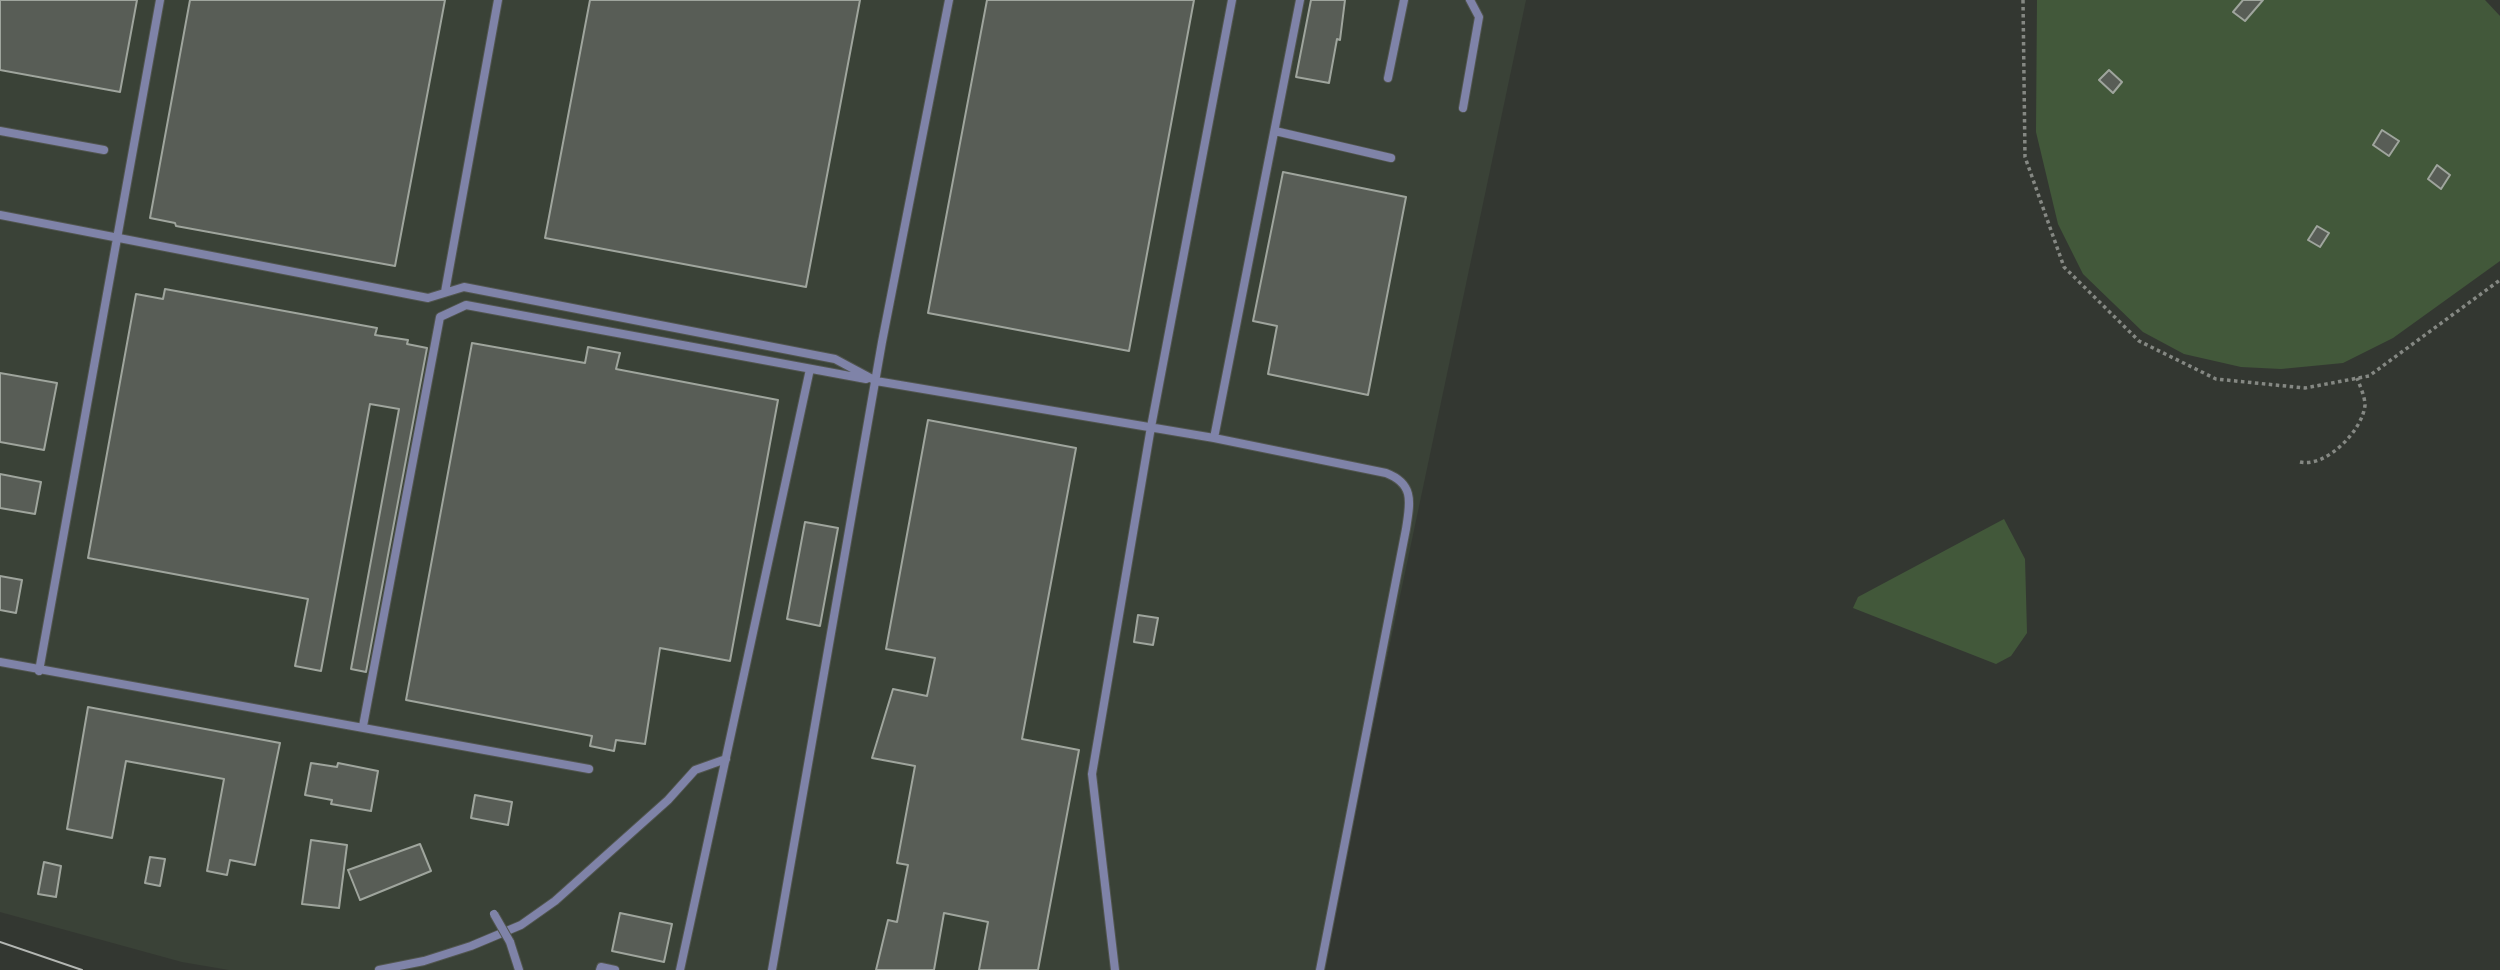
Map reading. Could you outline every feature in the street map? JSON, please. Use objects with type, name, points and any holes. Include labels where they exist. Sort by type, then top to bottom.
[{"type":"lane","points":[[39,671],[160,0]]},
{"type":"lane","points":[[445,292],[498,0]]},
{"type":"lane","points":[[772,970],[876,381],[949,0]]},
{"type":"lane","points":[[1115,970],[1092,774],[1151,427],[1232,0]]},
{"type":"lane","points":[[1214,438],[1300,0]]},
{"type":"lane","points":[[1388,78],[1404,0]]},
{"type":"lane","points":[[1463,108],[1479,17],[1470,0]]},
{"type":"lane","points":[[0,131],[104,150]]},
{"type":"lane","points":[[1275,131],[1391,158]]},
{"type":"lane","points":[[0,215],[428,298],[464,287],[835,359],[876,381]]},
{"type":"lane","points":[[363,726],[440,317],[466,305],[876,381],[1214,438],[1386,473],[1403,481],[1410,493],[1406,529],[1320,970]]},
{"type":"lane","points":[[680,970],[810,369]]},
{"type":"lane","points":[[0,662],[589,769]]},
{"type":"lane","points":[[379,970],[459,950],[521,925],[555,901],[668,800],[695,770],[726,759]]},
{"type":"lane","points":[[494,914],[510,942],[519,970]]},
{"type":"lane","points":[[600,970],[601,967],[615,970]]},
{"type":"path","points":[[2023,0],[2025,157],[2064,267],[2139,341],[2216,379],[2305,388],[2369,376],[2500,280]]},
{"type":"path","points":[[2300,462],[2309,464],[2323,460],[2358,426],[2365,404],[2357,378]]},
{"type":"shaded area","points":[[0,0],[1526,0],[1321,970],[229,970],[182,962],[0,912]]},
{"type":"green space","points":[[2037,0],[2485,0],[2500,16],[2500,261],[2393,338],[2343,363],[2281,369],[2241,367],[2184,354],[2143,332],[2083,274],[2058,224],[2036,132]]},
{"type":"green space","points":[[2004,519],[2025,559],[2027,633],[2011,656],[1996,664],[1853,608],[1858,597]]},
{"type":"building","points":[[0,0],[137,0],[120,92],[0,70]]},
{"type":"building","points":[[190,0],[445,0],[395,266],[176,226],[175,223],[150,218]]},
{"type":"building","points":[[590,0],[860,0],[806,287],[545,238]]},
{"type":"building","points":[[987,0],[1194,0],[1129,351],[928,313]]},
{"type":"building","points":[[1311,0],[1345,0],[1340,40],[1337,39],[1329,83],[1296,77]]},
{"type":"building","points":[[2243,0],[2263,0],[2245,21],[2233,12]]},
{"type":"building","points":[[2109,70],[2122,82],[2113,93],[2099,80]]},
{"type":"building","points":[[2382,130],[2399,141],[2389,156],[2373,145]]},
{"type":"building","points":[[2437,165],[2450,175],[2441,189],[2428,179]]},
{"type":"building","points":[[1283,172],[1406,197],[1368,395],[1268,374],[1277,326],[1253,321]]},
{"type":"building","points":[[2317,226],[2329,233],[2320,247],[2308,240]]},
{"type":"building","points":[[165,289],[377,328],[375,335],[408,340],[407,344],[427,348],[366,672],[351,669],[399,409],[370,404],[321,671],[295,666],[308,599],[88,558],[136,294],[163,299]]},
{"type":"building","points":[[472,343],[585,363],[588,347],[620,353],[616,369],[778,400],[730,661],[660,648],[645,744],[616,740],[614,751],[590,746],[592,736],[406,700]]},
{"type":"building","points":[[0,373],[57,383],[44,450],[0,442]]},
{"type":"building","points":[[928,420],[1076,448],[1022,739],[1079,750],[1038,970],[979,970],[988,922],[944,913],[934,970],[876,970],[888,920],[897,922],[908,865],[897,863],[915,766],[872,758],[893,689],[927,696],[935,658],[886,649]]},
{"type":"building","points":[[0,474],[41,482],[35,514],[0,508]]},
{"type":"building","points":[[805,522],[838,528],[820,626],[787,619]]},
{"type":"building","points":[[0,576],[22,580],[16,613],[0,610]]},
{"type":"building","points":[[1138,615],[1158,618],[1153,645],[1134,642]]},
{"type":"building","points":[[88,707],[280,743],[255,865],[230,860],[227,875],[207,871],[224,779],[126,761],[112,838],[67,829]]},
{"type":"building","points":[[311,763],[337,767],[338,763],[378,771],[371,811],[331,804],[332,800],[305,795]]},
{"type":"building","points":[[475,795],[512,802],[508,825],[471,818]]},
{"type":"building","points":[[311,840],[347,845],[339,908],[302,904]]},
{"type":"building","points":[[420,844],[431,871],[360,900],[348,870]]},
{"type":"building","points":[[150,857],[165,859],[160,886],[145,883]]},
{"type":"building","points":[[44,862],[61,866],[56,897],[38,894]]},
{"type":"building","points":[[620,913],[672,924],[664,962],[612,951]]},
{"type":"tram line","points":[[0,942],[82,970]]}]
